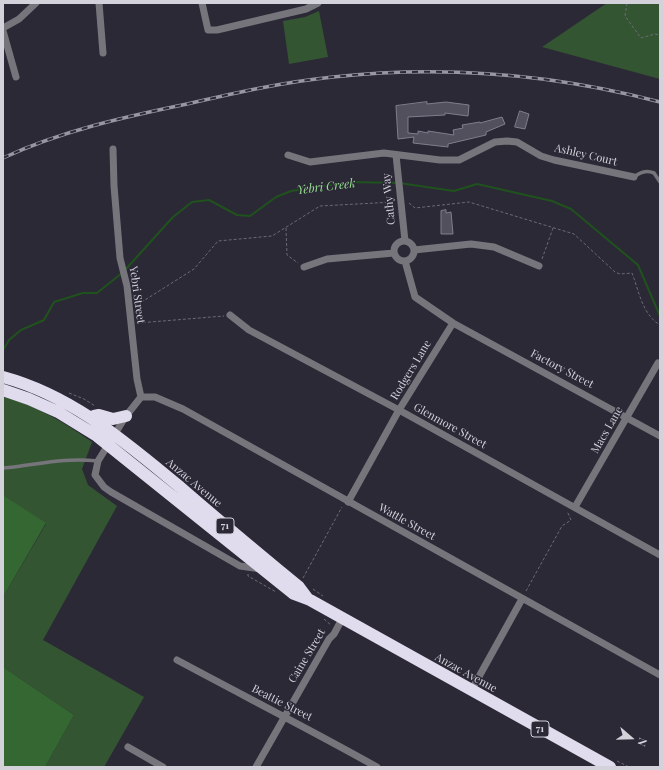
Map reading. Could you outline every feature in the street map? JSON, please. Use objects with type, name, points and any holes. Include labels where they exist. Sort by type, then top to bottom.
[{"type":"highway","name":"Anzac Avenue","points":[[3,377],[50,394],[91,416],[115,434],[299,587],[310,600]]},
{"type":"highway","name":"Anzac Avenue","points":[[3,390],[29,399],[58,412],[108,444],[261,569],[294,594],[310,600],[471,691],[610,767]]},
{"type":"highway","points":[[91,416],[99,415],[113,419],[126,416]]},
{"type":"street","points":[[16,77],[3,30],[36,3]]},
{"type":"street","points":[[99,3],[103,53]]},
{"type":"street","points":[[202,3],[208,30],[217,30],[306,9],[318,3]]},
{"type":"street","name":"Ashley Court","points":[[288,155],[310,162],[384,153],[440,160],[459,160],[495,142],[507,141],[517,142],[540,156],[554,160],[634,177]]},
{"type":"street","name":"Yebri Street","points":[[113,149],[114,186],[120,258],[127,286],[137,379],[141,397]]},
{"type":"street","name":"Cathy Way","points":[[396,155],[405,241]]},
{"type":"street","points":[[405,241],[412,245],[414,250],[413,256],[406,261],[399,260],[394,253],[396,244],[405,241]]},
{"type":"street","points":[[414,250],[471,244],[494,248],[539,266]]},
{"type":"street","points":[[304,267],[327,259],[394,253]]},
{"type":"street","points":[[406,261],[415,297],[453,323]]},
{"type":"street","name":"Glenmore Street","points":[[230,315],[249,330],[399,410],[660,555]]},
{"type":"street","name":"Rodgers Lane","points":[[348,502],[399,410],[453,323]]},
{"type":"street","name":"Factory Street","points":[[453,323],[660,436]]},
{"type":"street","name":"Macs Lane","points":[[575,507],[658,364]]},
{"type":"street","points":[[141,397],[126,416],[98,460],[95,475],[104,487],[197,538],[240,566],[261,569]]},
{"type":"street","name":"Wattle Street","points":[[141,397],[155,397],[183,409],[660,675]]},
{"type":"street","points":[[471,691],[522,599]]},
{"type":"street","name":"Caine Street","points":[[256,767],[342,619]]},
{"type":"street","name":"Beattie Street","points":[[177,660],[377,767]]},
{"type":"street","points":[[128,747],[164,767]]},
{"type":"lane","points":[[634,177],[640,172],[649,171],[654,173],[660,182]]},
{"type":"lane","points":[[3,468],[43,461],[78,458],[98,460]]},
{"type":"path","points":[[627,3],[625,16],[633,30],[641,38],[655,34],[660,35]]},
{"type":"path","points":[[286,227],[287,255],[304,267]]},
{"type":"path","points":[[539,266],[553,228]]},
{"type":"path","points":[[136,305],[137,311]]},
{"type":"path","points":[[137,317],[138,323],[230,315]]},
{"type":"path","points":[[299,587],[343,504],[348,502]]},
{"type":"path","points":[[522,599],[562,526],[571,520],[566,508]]},
{"type":"green space","points":[[607,3],[660,3],[660,79],[542,47]]},
{"type":"green space","points":[[319,11],[328,57],[289,64],[283,21],[305,17]]},
{"type":"green space","points":[[3,396],[49,415],[92,442],[82,469],[88,485],[117,506],[43,640],[144,697],[104,767],[45,767],[74,715],[3,667],[3,597],[46,524],[3,495]]},
{"type":"green space","points":[[3,495],[46,523],[3,597]]},
{"type":"green space","points":[[3,667],[74,715],[45,767],[3,767]]},
{"type":"building","points":[[427,102],[427,104],[446,102],[469,105],[468,116],[445,113],[445,115],[408,117],[408,133],[418,134],[418,131],[428,133],[428,131],[454,135],[453,130],[463,128],[462,125],[480,123],[502,117],[505,124],[486,132],[486,135],[448,144],[448,147],[413,143],[414,137],[398,139],[396,106]]},
{"type":"building","points":[[520,111],[529,114],[525,129],[515,127]]},
{"type":"building","points":[[446,210],[446,213],[451,212],[453,234],[441,234],[441,211]]},
{"type":"waterway","name":"Yebri Creek","points":[[125,270],[173,217],[192,202],[209,200],[237,215],[250,216],[276,197],[291,191],[351,182],[399,183],[454,191],[477,184],[552,201],[571,209],[638,265],[660,316]]},
{"type":"waterway","name":"Yebri Creek","points":[[3,350],[9,340],[21,330],[44,320],[54,302],[83,293],[97,293],[122,273]]},
{"type":"railway","points":[[3,158],[25,148],[70,132],[140,114],[277,85],[314,79],[374,73],[457,72],[498,74],[620,92],[660,102]]}]
